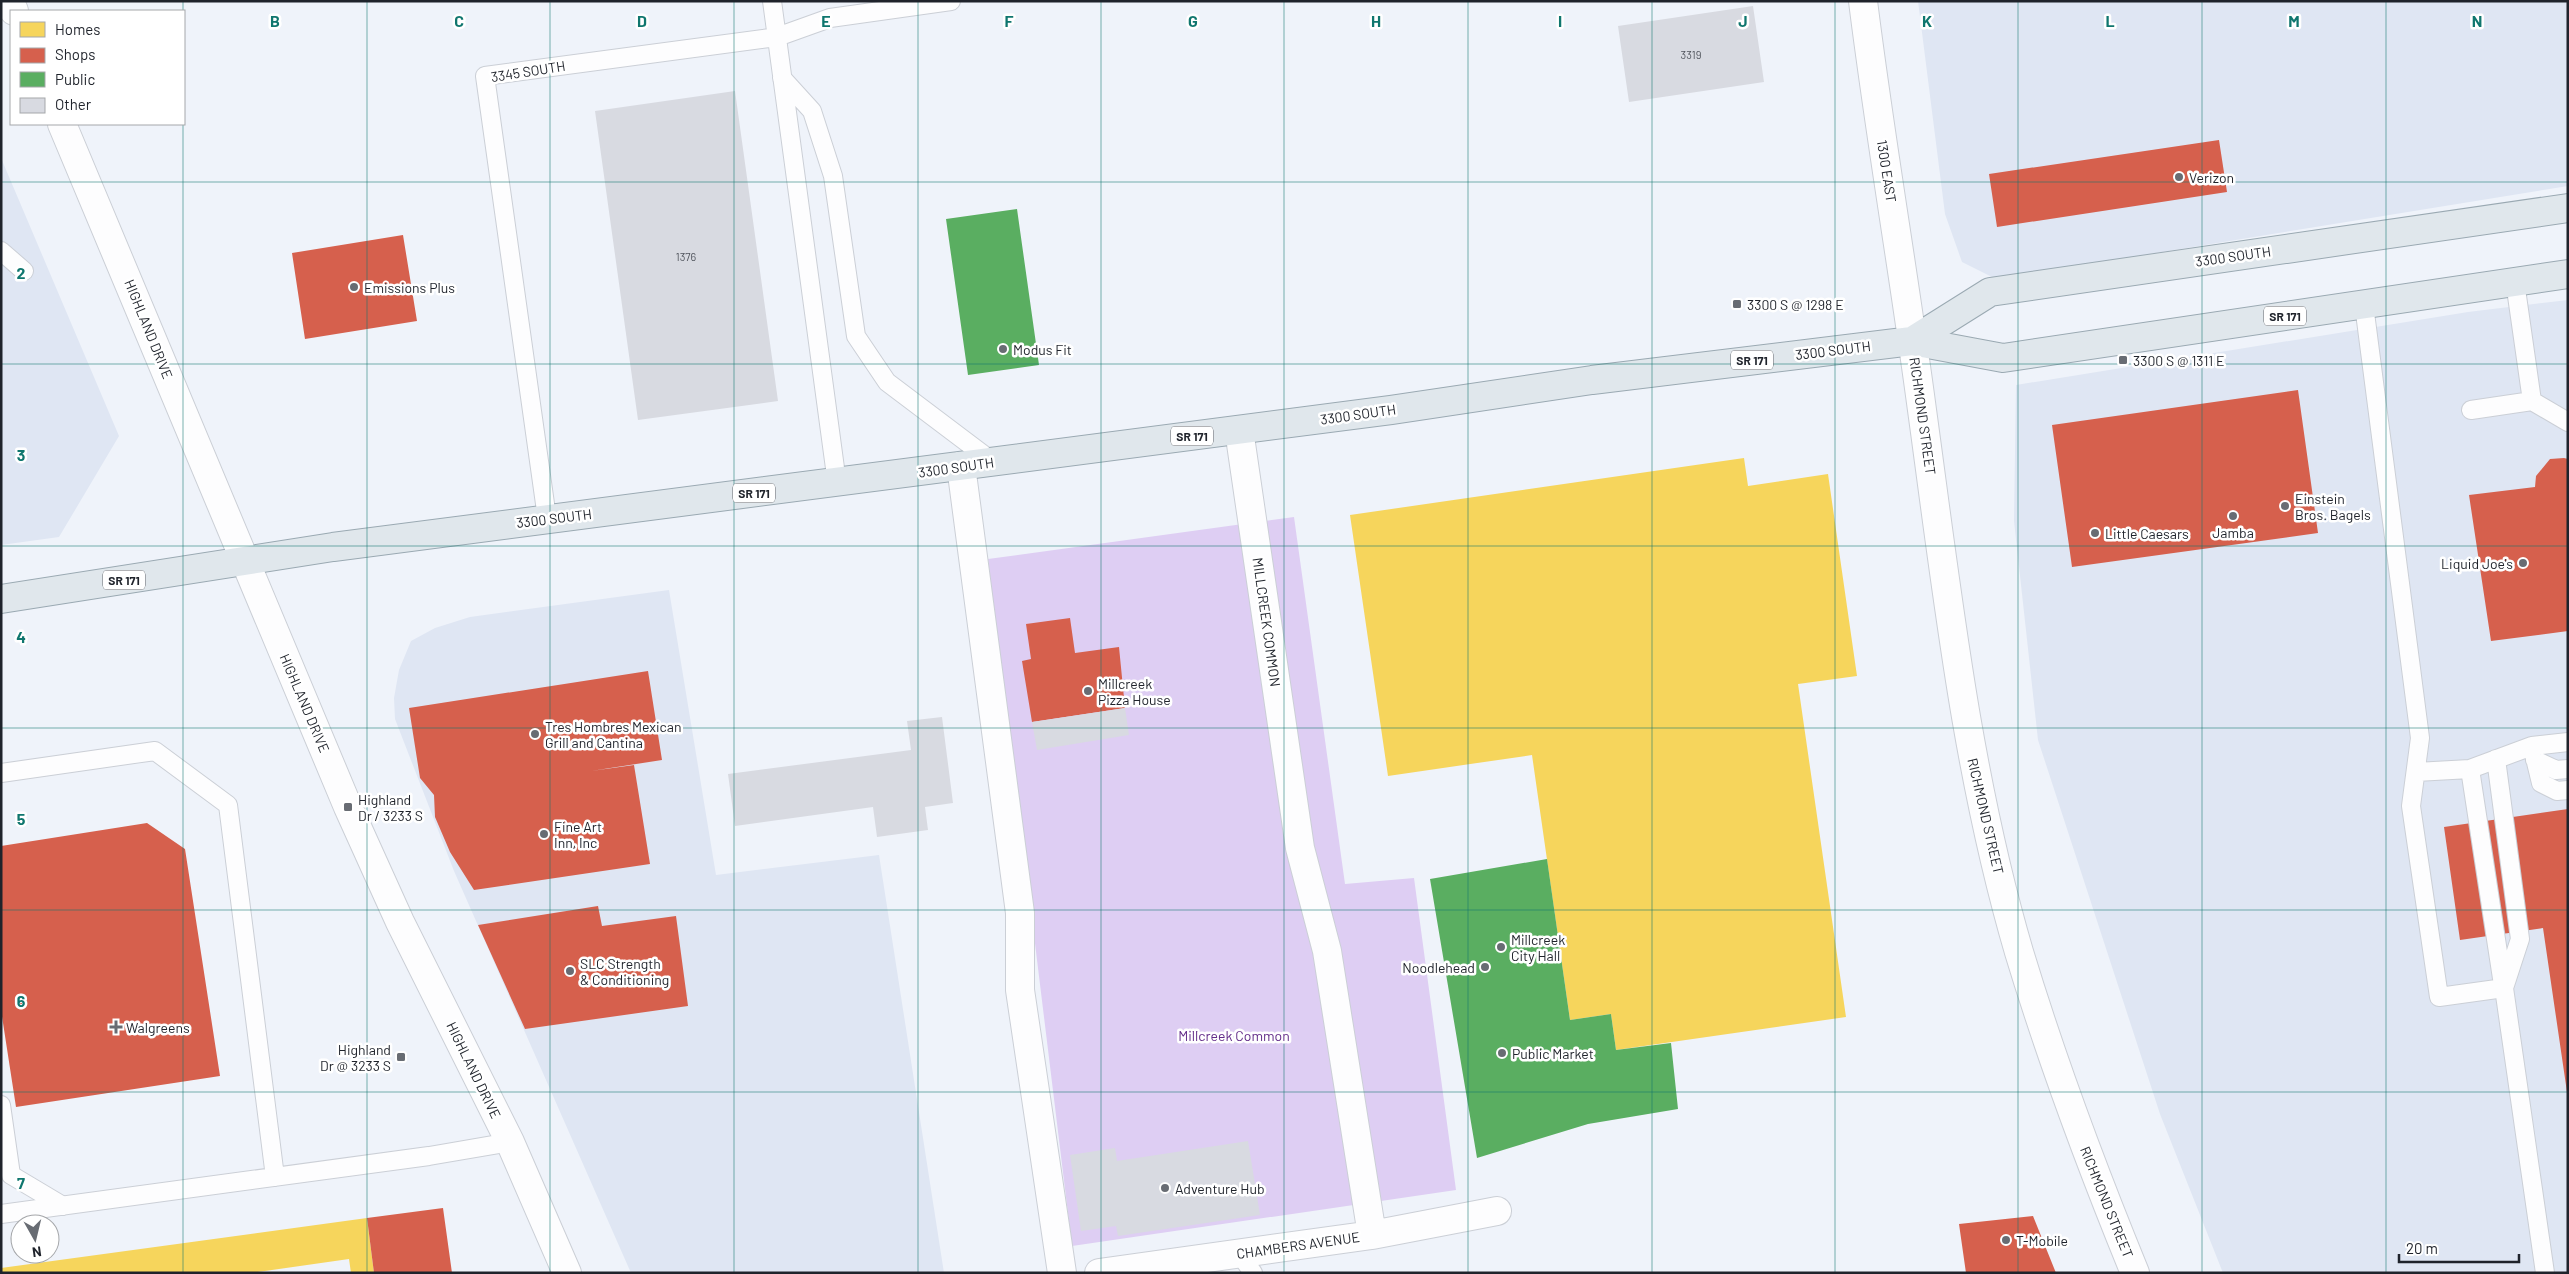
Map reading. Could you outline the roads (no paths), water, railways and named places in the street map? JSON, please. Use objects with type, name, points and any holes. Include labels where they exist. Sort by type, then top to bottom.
[{"type":"main road","name":"1300 EAST","points":[[1862,1],[1912,341]]},
{"type":"main road","name":"HIGHLAND DRIVE","points":[[62,125],[210,478],[247,560],[341,788],[400,922],[510,1142],[567,1273]]},
{"type":"main road","name":"3300 SOUTH","points":[[1912,341],[1990,292],[2568,208]]},
{"type":"main road","name":"3300 SOUTH","points":[[1,599],[247,560],[547,518],[836,483],[1239,430],[1592,380],[1912,341],[2003,358],[2568,274]]},
{"type":"main road","name":"RICHMOND STREET","points":[[1912,341],[1954,646],[1970,744],[1991,842],[2019,950],[2045,1032],[2072,1112],[2135,1273]]},
{"type":"main road","name":"MILLCREEK COMMON","points":[[1239,430],[1300,848],[1327,950],[1372,1235]]},
{"type":"main road","points":[[960,466],[1020,913],[1020,990],[1062,1273]]},
{"type":"main road","name":"CHAMBERS AVENUE","points":[[1115,1272],[1246,1263],[1372,1235],[1497,1211]]},
{"type":"lane","points":[[772,1],[836,483]]},
{"type":"lane","name":"3345 SOUTH","points":[[547,518],[484,76],[777,36],[830,18],[951,1]]},
{"type":"lane","points":[[782,78],[812,111],[833,176],[856,336],[887,382],[993,462]]},
{"type":"lane","points":[[1,252],[24,271]]},
{"type":"lane","points":[[2515,282],[2532,400]]},
{"type":"lane","points":[[2364,305],[2420,738],[2411,806],[2439,997],[2504,988]]},
{"type":"lane","points":[[2471,410],[2532,400],[2568,422]]},
{"type":"lane","points":[[2416,772],[2470,769],[2496,759],[2534,753],[2568,742]]},
{"type":"lane","points":[[1,774],[155,751],[228,805],[275,1177]]},
{"type":"lane","points":[[2534,753],[2556,770],[2568,769]]},
{"type":"lane","points":[[2534,753],[2541,783],[2557,791],[2568,790]]},
{"type":"lane","points":[[2496,759],[2520,939],[2504,988]]},
{"type":"lane","points":[[2470,769],[2545,1273]]},
{"type":"lane","points":[[1,1105],[12,1175],[62,1206]]},
{"type":"lane","points":[[1,1214],[429,1156],[510,1142]]},
{"type":"place","name":"Verizon","points":[[2179,177]]},
{"type":"place","name":"Emissions Plus","points":[[354,287]]},
{"type":"place","name":"3300 S @ 1298 E","points":[[1737,304]]},
{"type":"place","name":"Modus Fit","points":[[1003,349]]},
{"type":"place","name":"3300 S @ 1311 E","points":[[2123,360]]},
{"type":"place","name":"Einstein Bros. Bagels","points":[[2285,506]]},
{"type":"place","name":"Jamba","points":[[2233,516]]},
{"type":"place","name":"Little Caesars","points":[[2095,533]]},
{"type":"place","name":"Liquid Joe's","points":[[2523,563]]},
{"type":"place","name":"Millcreek Pizza House","points":[[1088,691]]},
{"type":"place","name":"Tres Hombres Mexican Grill and Cantina","points":[[535,734]]},
{"type":"place","name":"Highland Dr / 3233 S","points":[[348,807]]},
{"type":"place","name":"Fine Art Inn, Inc","points":[[544,834]]},
{"type":"place","name":"Millcreek City Hall","points":[[1501,947]]},
{"type":"place","name":"Noodlehead","points":[[1485,967]]},
{"type":"place","name":"SLC Strength & Conditioning","points":[[570,971]]},
{"type":"place","name":"Walgreens","points":[[116,1027]]},
{"type":"place","name":"Public Market","points":[[1502,1053]]},
{"type":"place","name":"Highland Dr @ 3233 S","points":[[401,1057]]},
{"type":"place","name":"Adventure Hub","points":[[1165,1188]]},
{"type":"place","name":"T-Mobile","points":[[2006,1240]]},
{"type":"park label","name":"Millcreek Common","points":[[1234,1035]]}]
